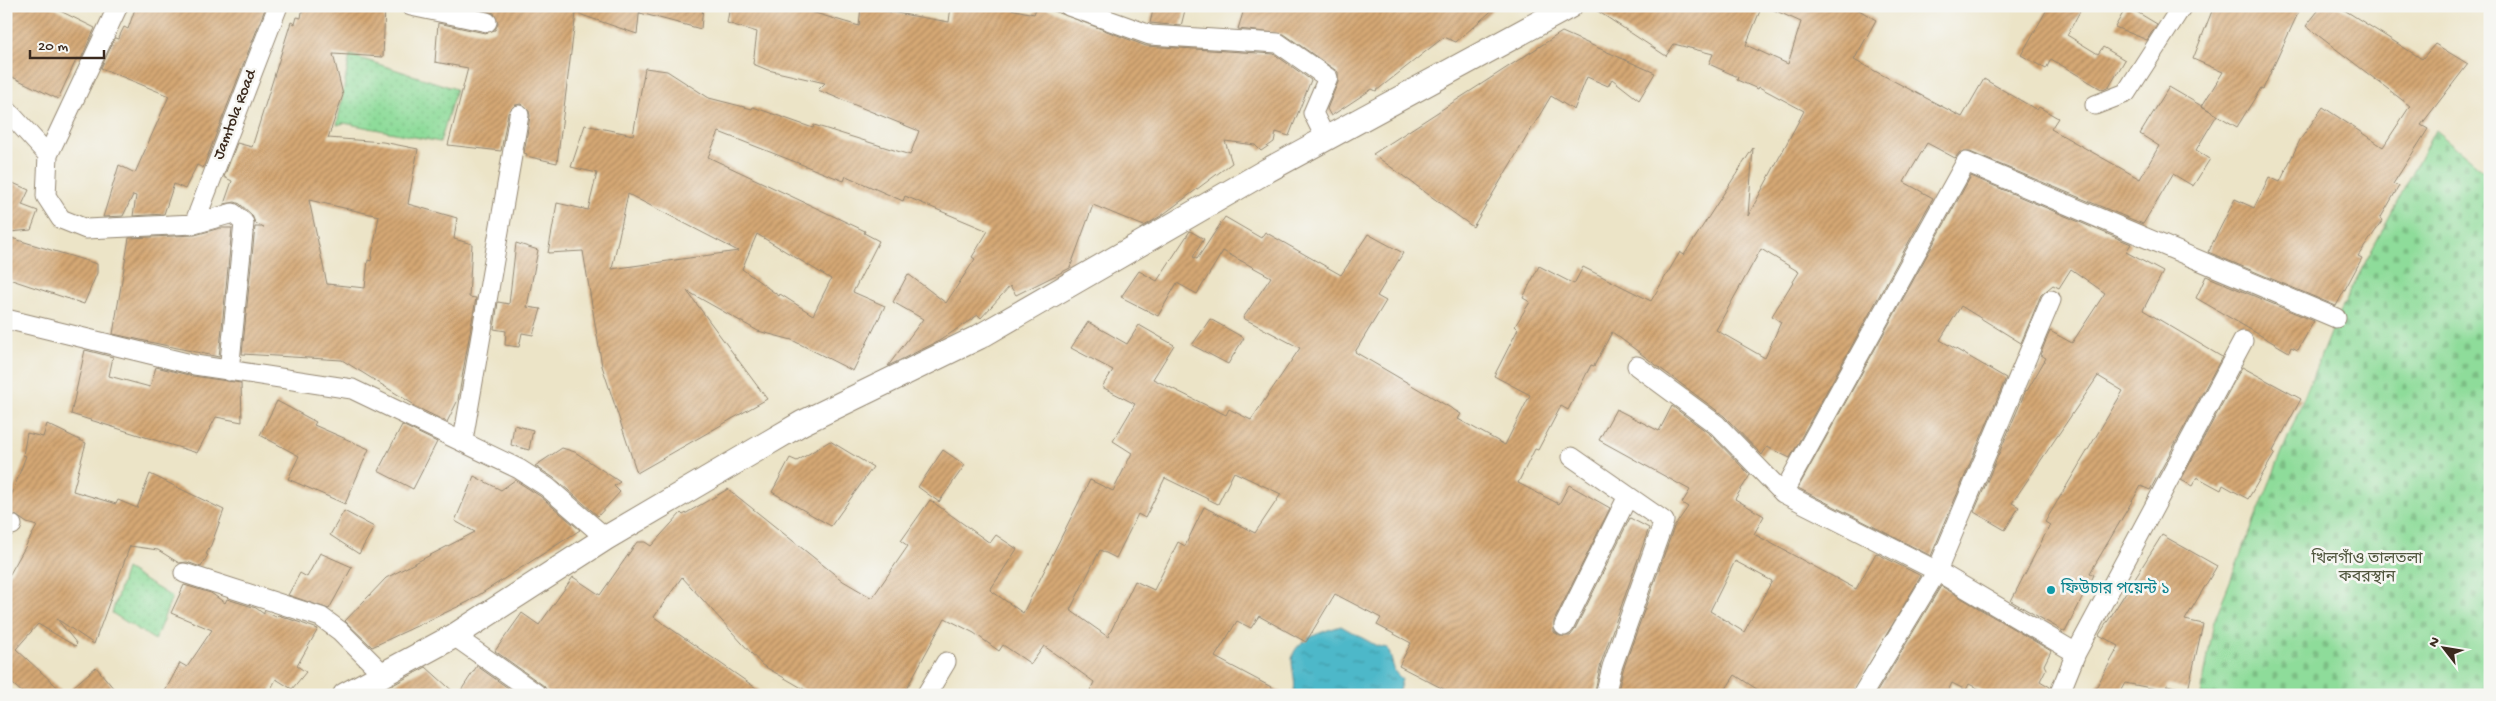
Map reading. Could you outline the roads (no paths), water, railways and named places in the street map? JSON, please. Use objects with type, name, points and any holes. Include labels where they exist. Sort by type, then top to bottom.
[{"type":"street","points":[[118,6],[48,155],[46,196],[61,219],[86,229],[194,224],[233,213],[244,223],[229,371]]},
{"type":"street","name":"Jamtola Road","points":[[194,224],[278,6]]},
{"type":"street","points":[[411,6],[487,22]]},
{"type":"street","points":[[1068,6],[1150,35],[1278,43],[1328,78],[1313,113],[1326,139]]},
{"type":"street","points":[[345,695],[454,636],[606,538],[802,423],[979,337],[1326,139],[1570,6]]},
{"type":"street","points":[[2095,105],[2126,93],[2182,6]]},
{"type":"street","points":[[6,109],[48,155]]},
{"type":"street","points":[[463,440],[519,115]]},
{"type":"street","points":[[1783,493],[1966,162],[2336,318]]},
{"type":"street","points":[[1862,695],[1937,571],[2051,300]]},
{"type":"street","points":[[6,320],[195,365],[352,389],[463,440],[519,469],[547,487],[606,538]]},
{"type":"street","points":[[2059,695],[2076,654],[2243,341]]},
{"type":"street","points":[[1637,366],[1717,425],[1783,493],[1937,571],[2076,654]]},
{"type":"street","points":[[1572,457],[1664,521],[1612,667],[1605,695]]},
{"type":"street","points":[[1564,626],[1628,496]]},
{"type":"street","points":[[184,573],[321,617],[340,631],[383,674]]},
{"type":"street","points":[[454,636],[538,695]]},
{"type":"street","points":[[926,695],[946,662]]},
{"type":"water","points":[[1341,626],[1377,646],[1388,648],[1395,672],[1402,679],[1398,695],[1293,695],[1292,660],[1298,647],[1311,637]]},
{"type":"place","name":"ফিউচার পয়েন্ট ১","points":[[2051,590]]},
{"type":"park label","name":"খিলগাঁও তালতলা কবরস্থান","points":[[2367,569]]}]
